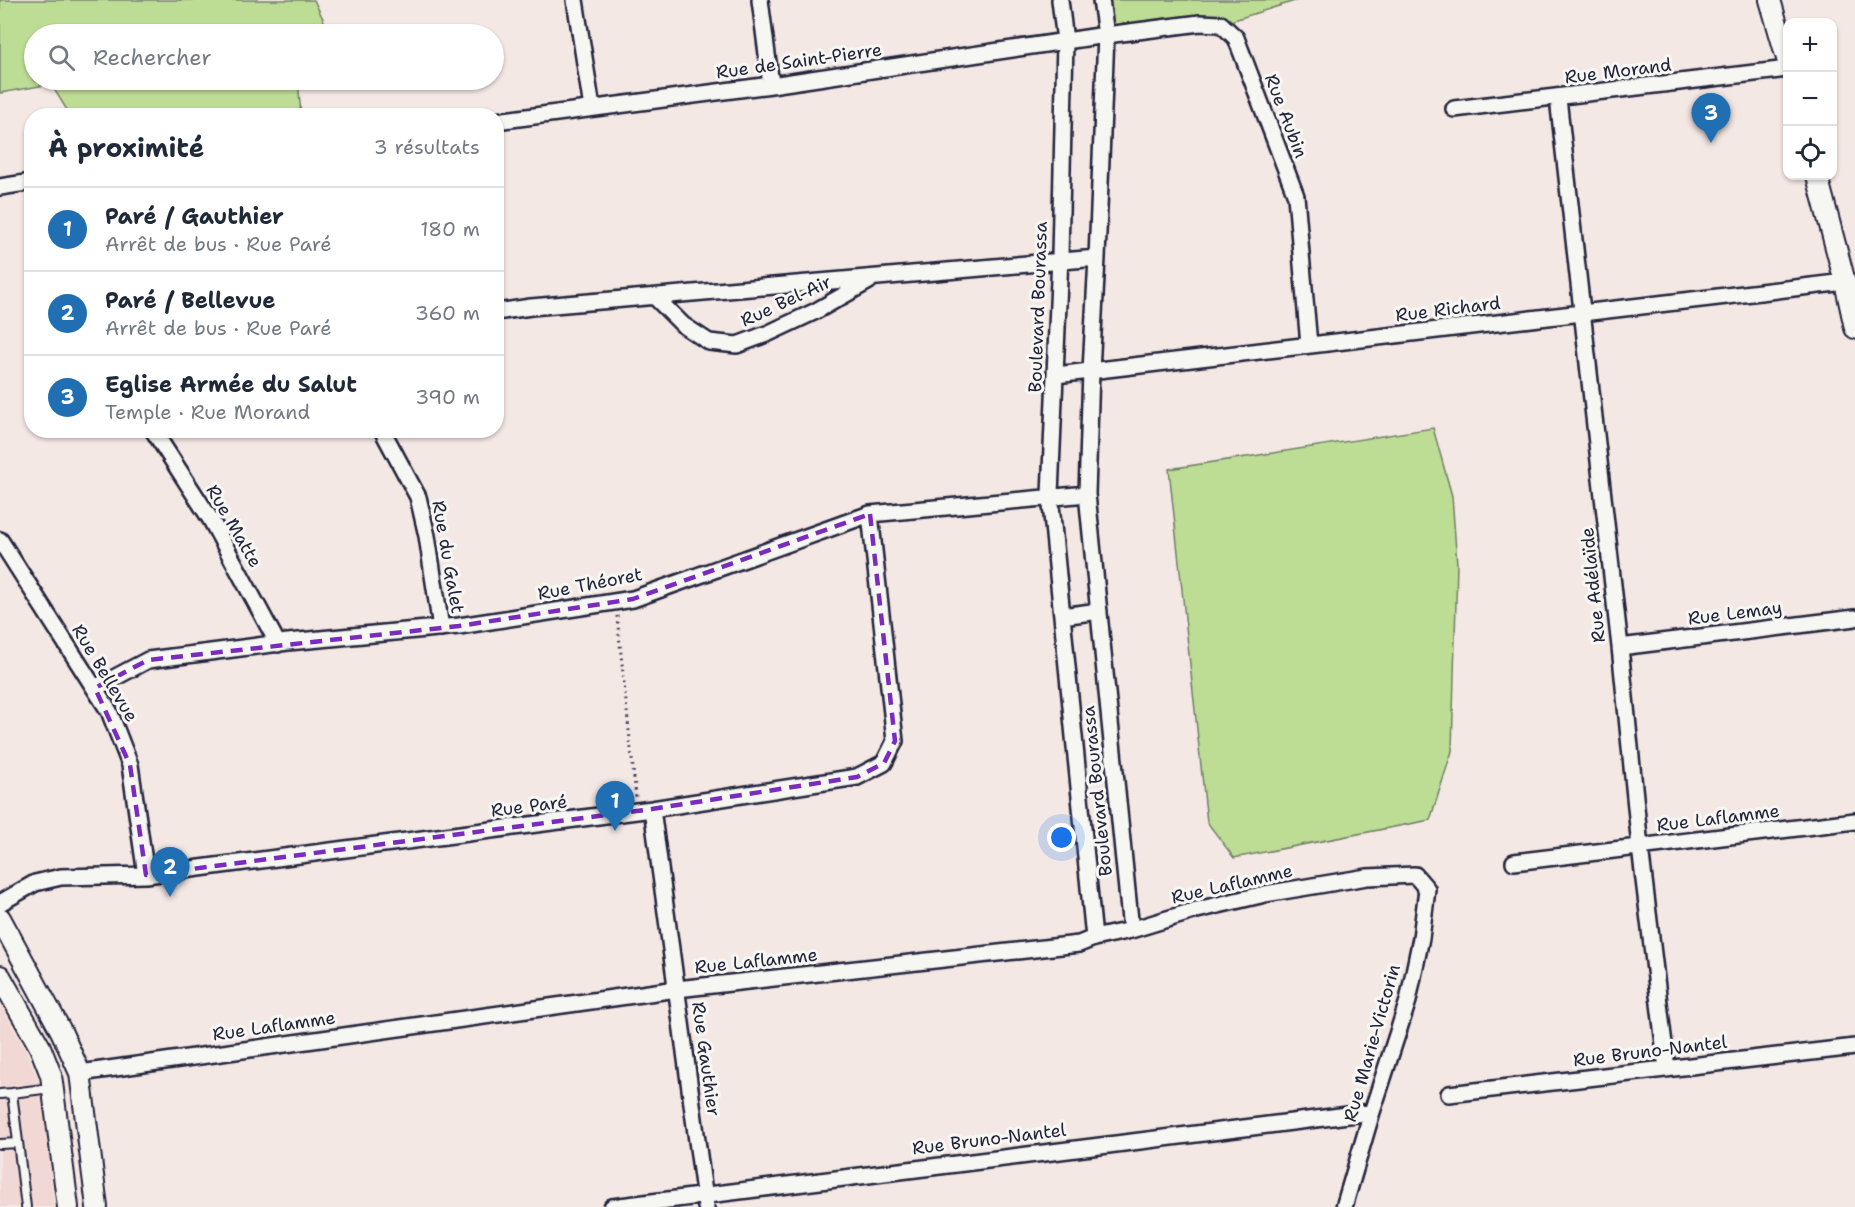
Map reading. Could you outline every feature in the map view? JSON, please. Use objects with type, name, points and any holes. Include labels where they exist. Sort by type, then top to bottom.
[{"type":"street","points":[[575,0],[592,108]]},
{"type":"street","points":[[760,0],[771,86]]},
{"type":"street","name":"Boulevard Bourassa","points":[[1060,0],[1065,41],[1060,262],[1050,498],[1094,938]]},
{"type":"street","name":"Boulevard Bourassa","points":[[1101,0],[1106,35],[1090,370],[1087,494],[1131,930]]},
{"type":"street","points":[[1770,0],[1783,45]]},
{"type":"street","name":"Rue Aubin","points":[[1106,35],[1200,23],[1221,24],[1236,38],[1296,196],[1309,345]]},
{"type":"street","name":"Rue de Saint-Pierre","points":[[504,120],[771,86],[1106,35]]},
{"type":"street","name":"Rue Morand","points":[[1454,109],[1783,70]]},
{"type":"street","name":"Rue Adélaïde","points":[[1558,98],[1620,647],[1640,847],[1667,1069]]},
{"type":"street","points":[[1818,180],[1855,328]]},
{"type":"street","points":[[0,187],[24,183]]},
{"type":"street","name":"Rue Bel-Air","points":[[504,311],[1097,258]]},
{"type":"street","name":"Rue Bel-Air","points":[[655,297],[683,325],[709,342],[737,345],[816,311],[874,279]]},
{"type":"street","name":"Rue Richard","points":[[1056,375],[1845,282]]},
{"type":"street","name":"Rue Matte","points":[[158,438],[211,520],[278,644]]},
{"type":"street","name":"Rue du Galet","points":[[386,438],[418,497],[427,536],[441,628]]},
{"type":"street","name":"Rue Théoret","points":[[95,688],[148,660],[441,628],[633,599],[870,514],[1087,494]]},
{"type":"street","name":"Rue Paré","points":[[0,903],[35,883],[61,877],[146,875],[645,810],[857,777],[884,763],[895,741],[870,514]]},
{"type":"street","name":"Rue Bellevue","points":[[0,540],[109,711],[130,765],[146,875]]},
{"type":"street","points":[[1062,616],[1099,612]]},
{"type":"street","name":"Rue Lemay","points":[[1620,647],[1855,618]]},
{"type":"street","name":"Rue Gauthier","points":[[645,810],[676,989],[706,1201]]},
{"type":"street","name":"Rue Laflamme","points":[[1514,862],[1855,821]]},
{"type":"street","name":"Rue Laflamme","points":[[80,1073],[676,989],[1079,944],[1220,904],[1367,877],[1415,875],[1427,889]]},
{"type":"street","name":"Rue Marie-Victorin","points":[[1344,1207],[1408,1001],[1421,938],[1427,889]]},
{"type":"street","points":[[0,918],[61,1031],[80,1073],[97,1207]]},
{"type":"street","points":[[0,976],[40,1047],[51,1075],[68,1207]]},
{"type":"street","name":"Rue Bruno-Nantel","points":[[1449,1094],[1855,1047]]},
{"type":"street","name":"Rue Bruno-Nantel","points":[[612,1207],[706,1201],[1372,1112]]},
{"type":"lane","points":[[0,1094],[53,1088]]},
{"type":"lane","points":[[12,1093],[26,1207]]},
{"type":"lane","points":[[0,1144],[18,1143]]},
{"type":"path","points":[[615,602],[645,810]]},
{"type":"highlighted area","points":[[870,514],[895,741],[884,763],[857,777],[652,809],[146,875],[130,765],[95,688],[148,660],[459,626],[633,599]]},
{"type":"shaded area","points":[[0,1004],[27,1052],[39,1082],[54,1207],[0,1207]]},
{"type":"green space","points":[[0,0],[314,0],[324,21],[324,24],[24,24],[24,89],[0,93]]},
{"type":"green space","points":[[1101,0],[1298,0],[1221,24],[1106,35]]},
{"type":"green space","points":[[55,90],[299,90],[300,108],[66,108]]},
{"type":"green space","points":[[1433,428],[1452,496],[1457,564],[1452,751],[1430,820],[1234,858],[1207,822],[1169,469]]},
{"type":"place","name":"Eglise Armée du Salut","points":[[1711,143]]},
{"type":"place","name":"Paré / Gauthier","points":[[615,831]]},
{"type":"place","name":"Paré / Bellevue","points":[[170,897]]}]
